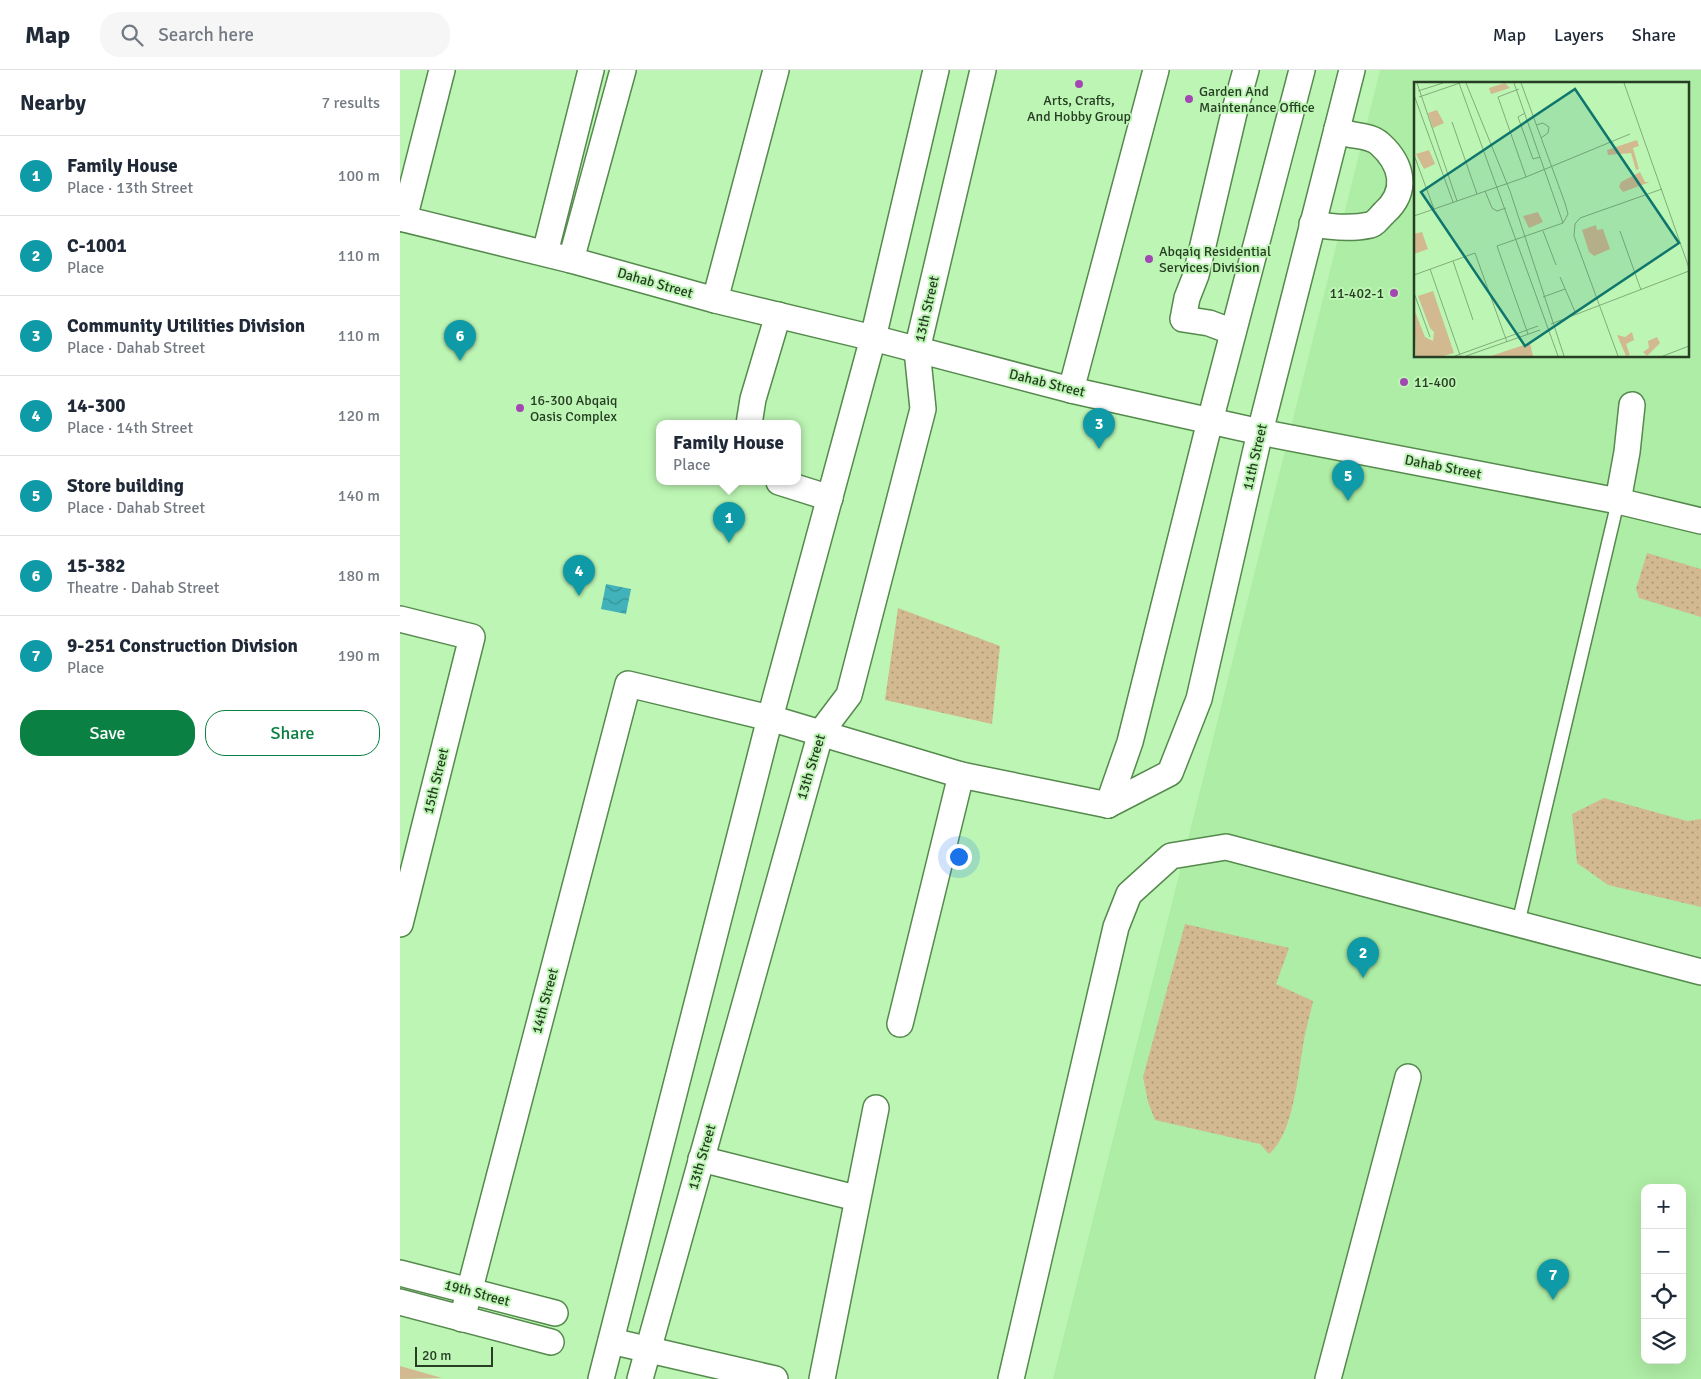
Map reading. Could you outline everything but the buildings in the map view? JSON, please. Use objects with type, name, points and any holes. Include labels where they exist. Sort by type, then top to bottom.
[{"type":"street","points":[[402,218],[442,70]]},
{"type":"street","points":[[545,253],[591,70]]},
{"type":"street","points":[[571,260],[623,70]]},
{"type":"street","points":[[715,300],[776,70]]},
{"type":"street","points":[[601,1379],[770,718],[874,338],[936,70]]},
{"type":"street","name":"13th Street","points":[[640,1379],[820,732],[849,695],[922,409],[917,350],[982,70]]},
{"type":"street","points":[[1070,390],[1156,70]]},
{"type":"street","points":[[1233,332],[1209,322],[1183,319],[1187,298],[1196,275],[1246,70]]},
{"type":"street","points":[[770,718],[961,775],[1108,805],[1130,742],[1210,421],[1302,70]]},
{"type":"street","name":"11th Street","points":[[1108,805],[1170,773],[1199,699],[1260,432],[1352,70]]},
{"type":"street","points":[[1312,224],[1331,227],[1372,225],[1391,207],[1399,189],[1401,178],[1398,167],[1380,144],[1371,138],[1337,129]]},
{"type":"street","name":"Dahab Street","points":[[402,218],[545,253],[715,300],[874,338],[1070,390],[1260,432],[1618,501],[1701,521]]},
{"type":"street","points":[[750,420],[753,398],[778,315]]},
{"type":"street","points":[[1618,501],[1632,405]]},
{"type":"street","points":[[789,485],[830,498]]},
{"type":"street","name":"15th Street","points":[[400,619],[472,637],[400,924]]},
{"type":"street","name":"14th Street","points":[[462,1318],[628,684],[770,718]]},
{"type":"street","points":[[900,1024],[961,775]]},
{"type":"street","points":[[1011,1379],[1116,927],[1129,894],[1171,856],[1226,847],[1701,972]]},
{"type":"street","points":[[1328,1379],[1408,1077]]},
{"type":"street","points":[[822,1379],[856,1198],[876,1108]]},
{"type":"street","points":[[701,1159],[856,1198]]},
{"type":"street","name":"19th Street","points":[[400,1273],[555,1313]]},
{"type":"street","name":"19th Street","points":[[400,1302],[552,1342]]},
{"type":"street","points":[[611,1342],[775,1379]]},
{"type":"lane","points":[[1518,924],[1618,501]]},
{"type":"shaded area","points":[[1380,70],[1701,70],[1701,1379],[1053,1379]]},
{"type":"shaded area","points":[[1647,553],[1701,569],[1701,617],[1639,598],[1636,589]]},
{"type":"shaded area","points":[[898,608],[1000,646],[992,724],[885,700]]},
{"type":"shaded area","points":[[1604,798],[1687,821],[1701,819],[1701,907],[1608,885],[1577,863],[1572,814]]},
{"type":"shaded area","points":[[1185,924],[1289,948],[1276,984],[1313,1001],[1289,1119],[1284,1133],[1269,1154],[1260,1144],[1155,1120],[1148,1102],[1143,1077]]},
{"type":"shaded area","points":[[400,1366],[442,1378],[400,1379]]},
{"type":"water","points":[[606,584],[631,589],[626,614],[601,609]]},
{"type":"place","name":"Arts, Crafts, And Hobby Group","points":[[1079,84]]},
{"type":"place","name":"Garden And Maintenance Office","points":[[1189,99]]},
{"type":"place","name":"Abqaiq Residential Services Division","points":[[1149,259]]},
{"type":"place","name":"11-402-1","points":[[1394,293]]},
{"type":"place","name":"15-382","points":[[460,361]]},
{"type":"place","name":"11-400","points":[[1404,382]]},
{"type":"place","name":"16-300 Abqaiq Oasis Complex","points":[[520,408]]},
{"type":"place","name":"Community Utilities Division","points":[[1099,449]]},
{"type":"place","name":"Store building","points":[[1348,501]]},
{"type":"place","name":"Family House","points":[[729,543]]},
{"type":"place","name":"14-300","points":[[579,596]]},
{"type":"place","name":"C-1001","points":[[1363,978]]},
{"type":"place","name":"9-251 Construction Division","points":[[1553,1300]]}]
